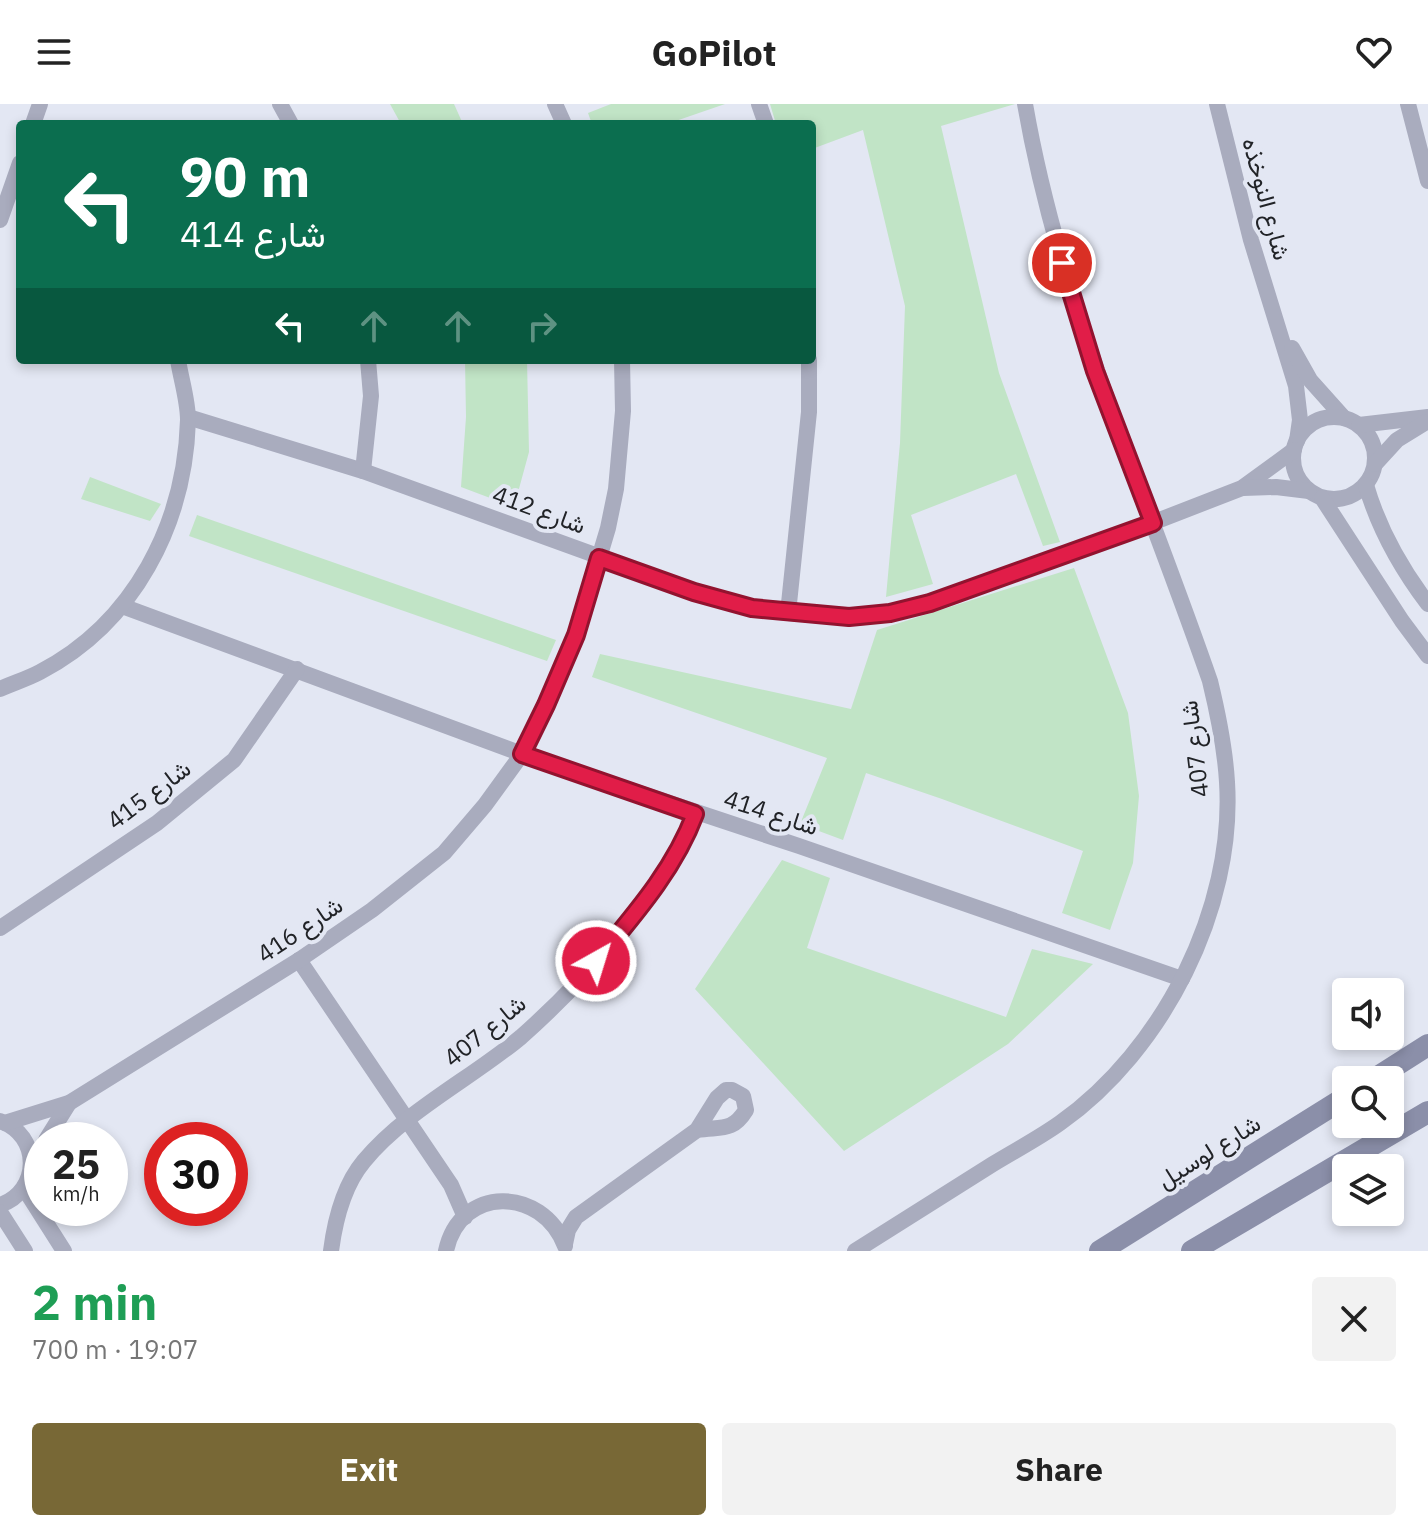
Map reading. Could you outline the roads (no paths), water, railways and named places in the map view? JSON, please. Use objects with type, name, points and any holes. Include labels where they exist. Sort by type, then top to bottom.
[{"type":"street","name":"شارع 407","points":[[855,1251],[1060,1123],[1087,1101],[1148,1036],[1182,979],[1197,945],[1218,880],[1223,849],[1227,785],[1221,728],[1210,681],[1078,318],[1036,163],[1025,104]]},
{"type":"street","name":"شارع النوخذه","points":[[1217,104],[1251,240],[1296,386],[1300,420],[1296,445]]},
{"type":"street","points":[[1408,104],[1428,181]]},
{"type":"street","points":[[0,220],[16,176]]},
{"type":"street","name":"شارع النوخذه","points":[[1272,307],[1303,370],[1326,400],[1351,422]]},
{"type":"street","points":[[0,689],[40,672],[84,643],[122,606],[159,550],[182,485],[188,417],[179,364]]},
{"type":"street","points":[[363,471],[371,396],[368,364]]},
{"type":"street","points":[[599,558],[616,489],[621,451],[622,364]]},
{"type":"street","points":[[788,613],[809,412],[809,364]]},
{"type":"street","name":"شارع 412","points":[[188,417],[363,471],[719,600],[788,613],[849,617],[890,613],[930,603],[1153,523],[1242,488],[1296,445]]},
{"type":"street","points":[[1428,419],[1351,422],[1320,419],[1306,428],[1296,445],[1293,459],[1298,477],[1316,494],[1428,656]]},
{"type":"street","points":[[1316,494],[1341,499],[1358,492],[1366,485],[1375,464],[1397,440],[1428,419]]},
{"type":"street","points":[[1351,422],[1373,442],[1375,464]]},
{"type":"street","points":[[1366,485],[1376,520],[1428,604]]},
{"type":"street","name":"شارع 412","points":[[1242,488],[1276,487],[1316,494]]},
{"type":"street","name":"شارع 416","points":[[2,1122],[69,1103],[299,960],[372,910],[444,853],[485,805],[522,754],[576,635],[599,558]]},
{"type":"street","name":"شارع 414","points":[[122,606],[522,754],[695,814],[812,850],[1182,979]]},
{"type":"street","name":"شارع 415","points":[[0,928],[157,823],[234,760],[297,669]]},
{"type":"street","name":"شارع 407","points":[[331,1251],[341,1203],[364,1161],[408,1120],[521,1036],[596,961],[669,868],[695,814]]},
{"type":"street","points":[[299,960],[451,1185],[465,1217]]},
{"type":"street","points":[[1395,1066],[1428,1045]]},
{"type":"street","name":"شارع 416","points":[[57,1122],[69,1103]]},
{"type":"street","name":"شارع لوسيل","points":[[1100,1251],[1332,1106]]},
{"type":"street","points":[[1192,1251],[1428,1112]]},
{"type":"street","points":[[2,1122],[16,1129],[24,1138]]},
{"type":"street","points":[[566,1248],[568,1230],[576,1217],[697,1130]]},
{"type":"street","points":[[451,1185],[489,1203],[517,1202],[542,1212],[576,1217]]},
{"type":"street","points":[[0,1205],[17,1196],[24,1188]]},
{"type":"street","points":[[446,1251],[452,1234],[465,1217],[489,1203]]},
{"type":"street","points":[[0,1212],[25,1251]]},
{"type":"street","points":[[542,1212],[552,1221],[566,1248]]},
{"type":"street","points":[[48,1226],[64,1251]]}]
